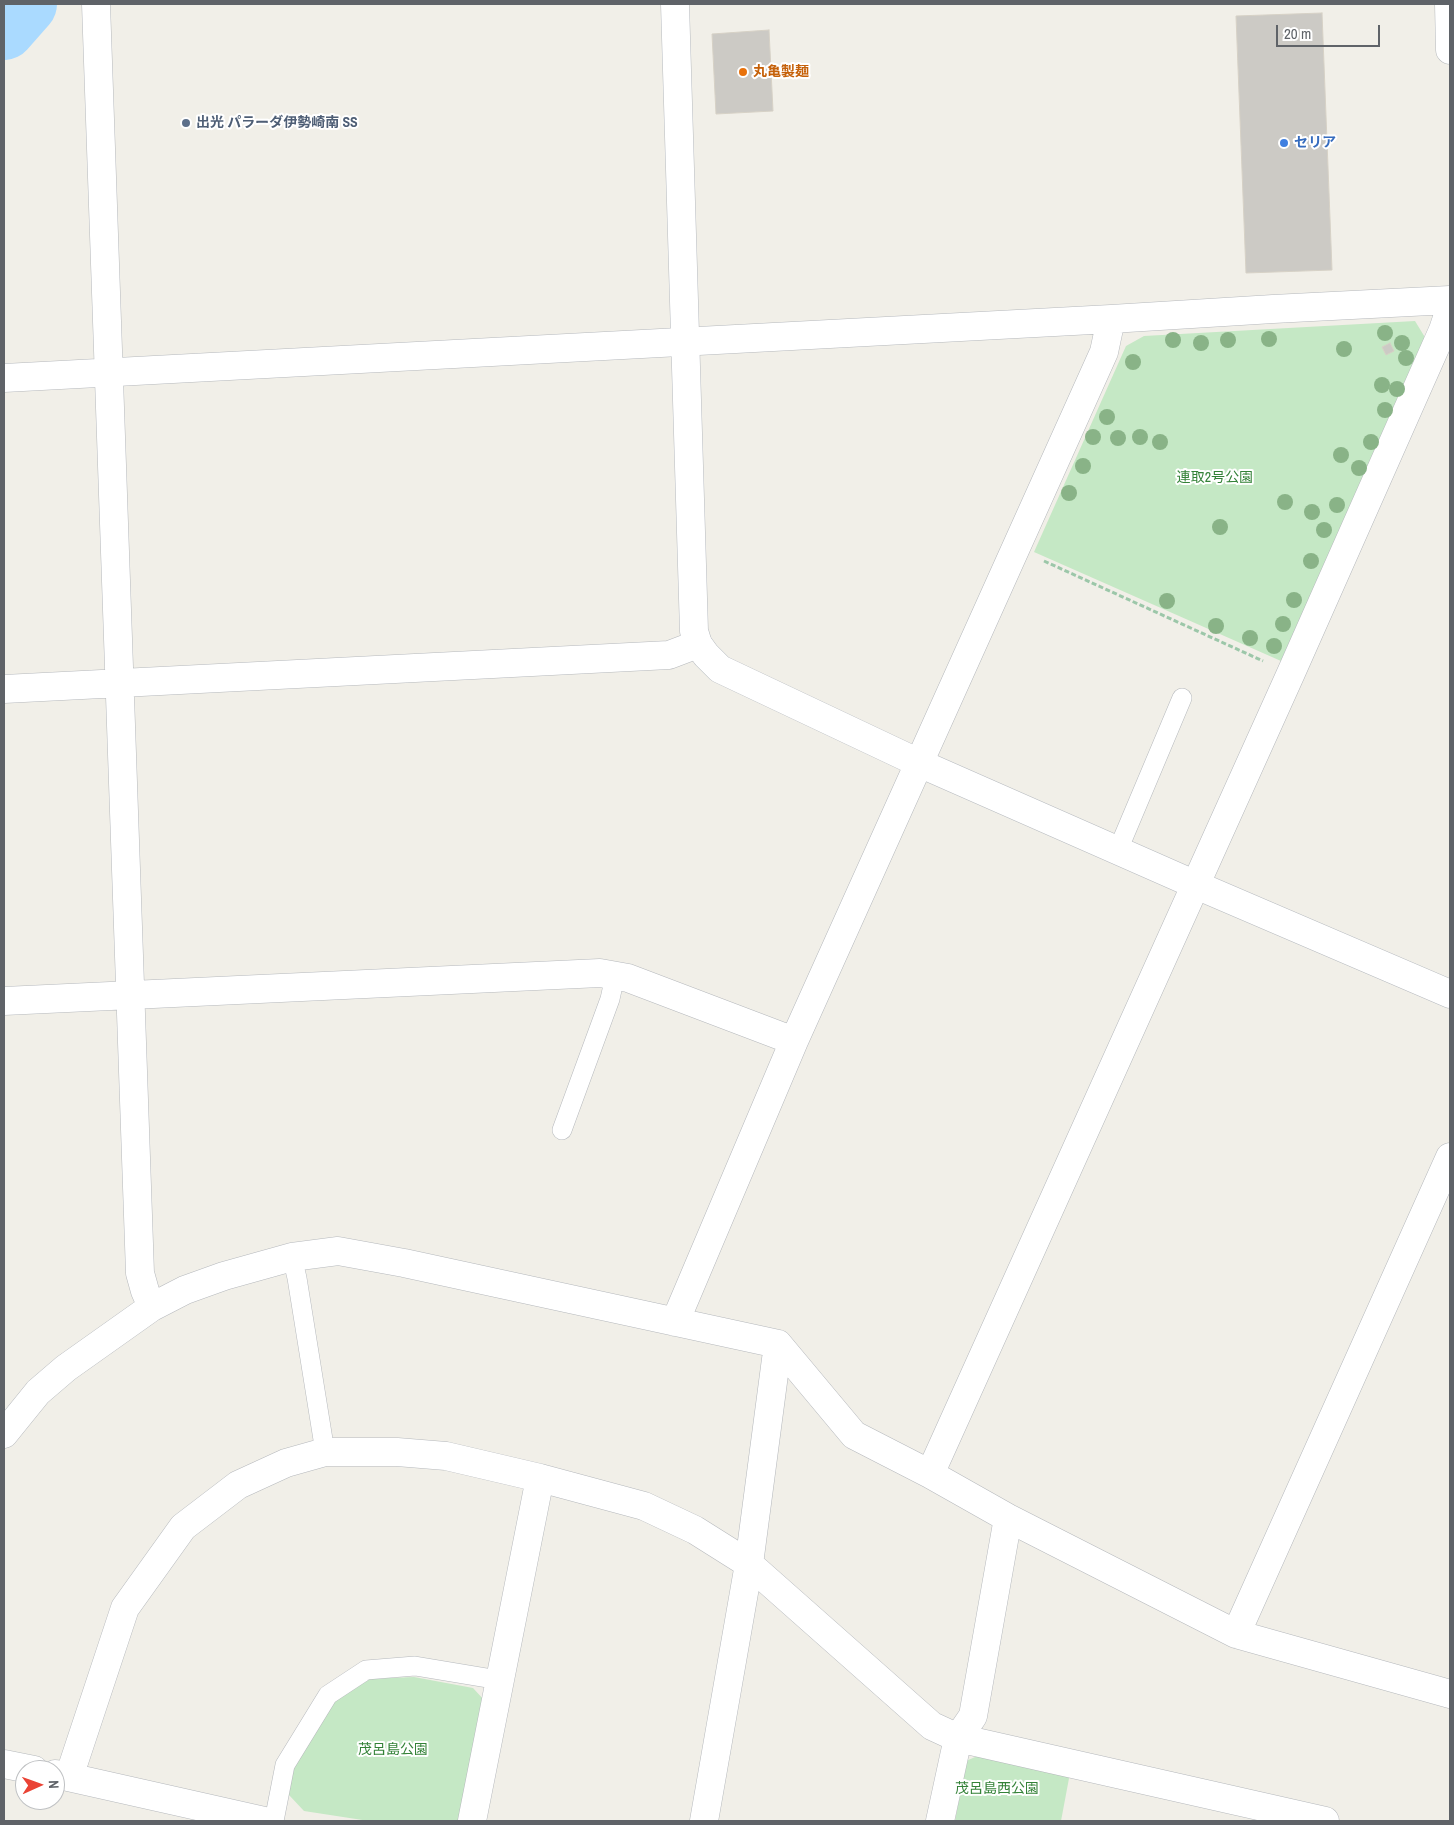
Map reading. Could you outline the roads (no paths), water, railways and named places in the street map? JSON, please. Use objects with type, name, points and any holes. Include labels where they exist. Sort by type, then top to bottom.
[{"type":"street","points":[[96,4],[132,996],[140,1273],[152,1307]]},
{"type":"street","points":[[676,4],[694,630],[698,644],[706,655],[720,669],[919,762],[1196,885],[1450,994]]},
{"type":"street","points":[[1449,4],[1450,50]]},
{"type":"street","points":[[4,378],[110,374],[1450,300]]},
{"type":"street","points":[[930,1474],[1291,673],[1443,330],[1450,309]]},
{"type":"street","points":[[675,1322],[794,1041],[1104,352],[1111,320]]},
{"type":"street","points":[[4,689],[669,655],[698,644]]},
{"type":"street","points":[[4,1001],[600,973],[628,978],[794,1041]]},
{"type":"street","points":[[1236,1634],[1450,1158]]},
{"type":"street","points":[[4,1434],[38,1392],[66,1368],[152,1307],[185,1290],[224,1276],[292,1257],[338,1250],[778,1344],[854,1436],[930,1474],[1008,1518],[1236,1634],[1450,1694]]},
{"type":"street","points":[[704,1821],[749,1564],[778,1344]]},
{"type":"street","points":[[65,1768],[125,1608],[183,1527],[238,1484],[286,1463],[325,1452],[397,1452],[446,1456],[540,1478],[644,1506],[695,1530],[749,1564],[932,1726],[958,1738],[1325,1821]]},
{"type":"street","points":[[472,1821],[540,1478]]},
{"type":"street","points":[[940,1821],[958,1738],[973,1716],[1008,1518]]},
{"type":"street","points":[[65,1777],[264,1821]]},
{"type":"lane","points":[[1118,850],[1182,698]]},
{"type":"lane","points":[[562,1130],[610,999],[615,976]]},
{"type":"lane","points":[[292,1257],[325,1452]]},
{"type":"lane","points":[[274,1821],[285,1765],[328,1695],[366,1670],[415,1666],[500,1680]]},
{"type":"waterway","points":[[4,29],[26,4]]},
{"type":"place","name":"丸亀製麺","points":[[743,72]]},
{"type":"place","name":"出光 パラーダ伊勢崎南 SS","points":[[186,123]]},
{"type":"place","name":"セリア","points":[[1284,143]]},
{"type":"park label","name":"連取2号公園","points":[[1215,478]]},
{"type":"park label","name":"茂呂島公園","points":[[393,1750]]},
{"type":"park label","name":"茂呂島西公園","points":[[997,1789]]}]
